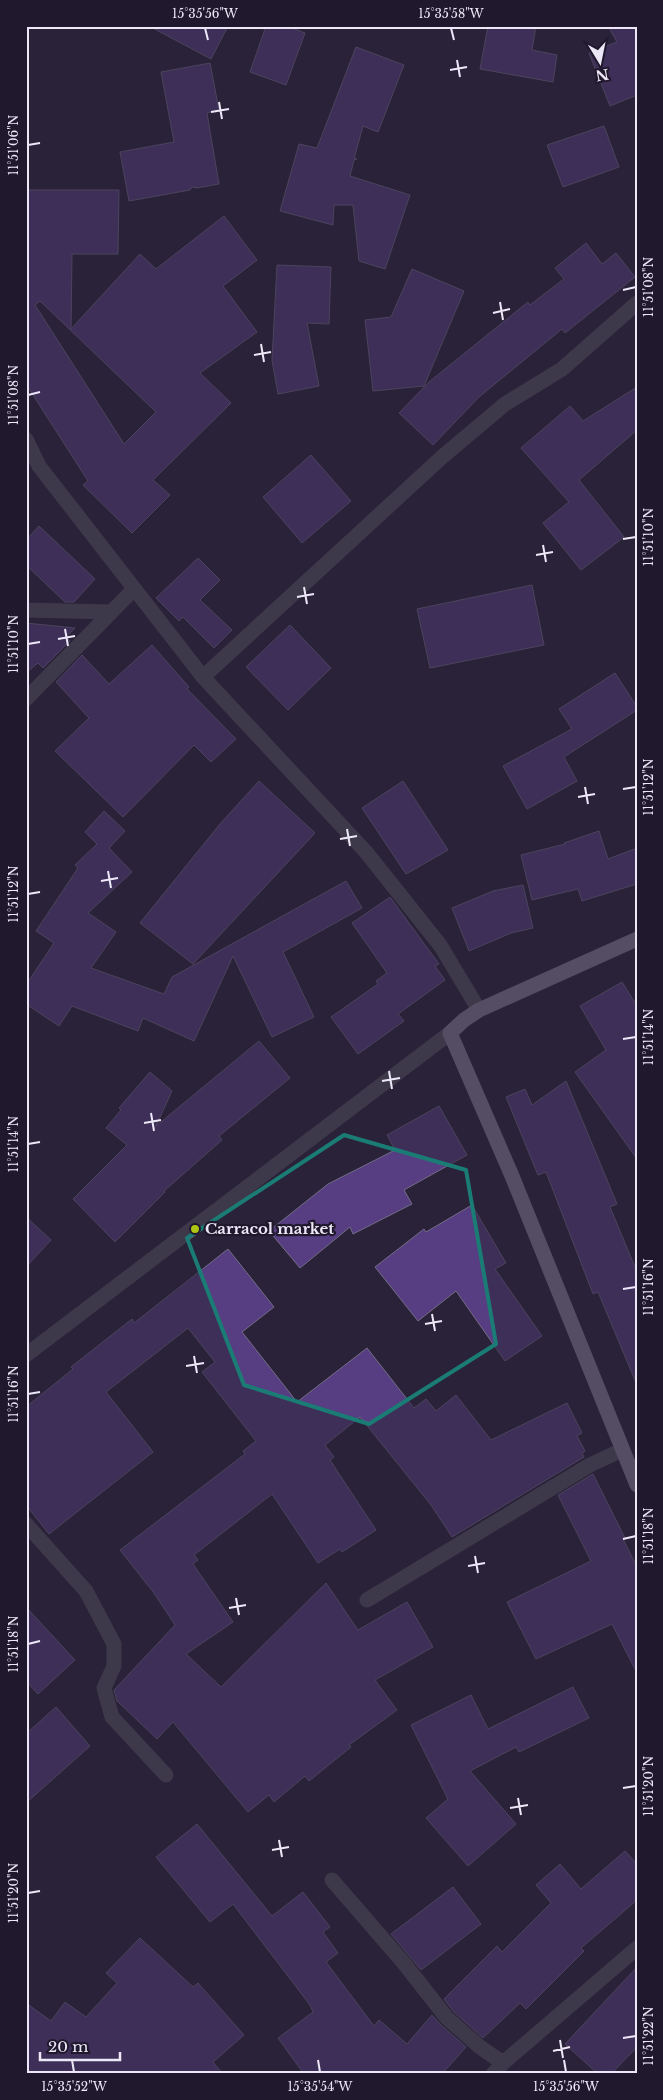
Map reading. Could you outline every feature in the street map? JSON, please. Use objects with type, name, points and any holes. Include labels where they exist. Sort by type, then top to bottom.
[{"type":"main road","points":[[637,939],[479,1010],[450,1033],[512,1176],[637,1485]]},
{"type":"street","points":[[204,677],[442,457],[505,404],[562,369],[637,303]]},
{"type":"street","points":[[26,439],[39,466],[204,677],[366,852],[440,945],[479,1010]]},
{"type":"street","points":[[26,699],[134,589]]},
{"type":"street","points":[[26,610],[110,612]]},
{"type":"street","points":[[26,1355],[450,1033]]},
{"type":"street","points":[[367,1600],[590,1465],[622,1450]]},
{"type":"street","points":[[26,1524],[86,1591],[114,1644],[114,1666],[104,1688],[112,1717],[166,1775]]},
{"type":"street","points":[[332,1880],[403,1962],[447,2018],[480,2047],[498,2068],[637,1948]]},
{"type":"highlighted area","points":[[344,1135],[466,1170],[496,1344],[369,1424],[244,1385],[187,1238]]},
{"type":"building","points":[[149,26],[228,26],[211,59]]},
{"type":"building","points":[[266,26],[287,26],[305,33],[286,85],[250,72]]},
{"type":"building","points":[[488,26],[536,26],[532,50],[557,55],[553,82],[480,69]]},
{"type":"building","points":[[608,26],[637,26],[637,95],[610,106],[589,53],[617,42]]},
{"type":"building","points":[[356,47],[404,65],[378,132],[363,126],[354,159],[357,159],[354,160],[350,176],[410,195],[385,269],[359,261],[353,205],[334,205],[333,225],[280,211],[299,144],[317,148]]},
{"type":"building","points":[[210,63],[219,110],[207,113],[219,184],[197,188],[192,187],[190,190],[129,201],[120,152],[174,142],[161,72]]},
{"type":"building","points":[[604,126],[619,167],[563,187],[547,145]]},
{"type":"building","points":[[26,190],[119,190],[118,254],[72,254],[71,329],[140,254],[156,269],[224,216],[257,260],[223,286],[257,332],[200,373],[231,403],[153,480],[170,495],[132,533],[83,485],[88,481],[26,384]],"holes":[[[40,301],[156,412],[124,444],[35,305]]]},
{"type":"building","points":[[586,243],[602,264],[616,253],[635,277],[565,333],[562,329],[479,397],[433,445],[399,413],[429,382],[528,302],[530,305],[564,279],[555,268]]},
{"type":"building","points":[[277,265],[331,267],[329,324],[307,323],[319,386],[278,394],[272,360]]},
{"type":"building","points":[[412,269],[464,291],[424,386],[373,391],[365,320],[391,317]]},
{"type":"building","points":[[637,387],[637,430],[579,480],[624,537],[581,570],[543,523],[569,502],[521,448],[570,406],[583,421]]},
{"type":"building","points":[[311,455],[351,501],[302,543],[263,497]]},
{"type":"building","points":[[39,526],[95,579],[74,602],[65,602],[26,565],[26,540]]},
{"type":"building","points":[[198,558],[220,580],[200,600],[232,630],[214,648],[183,617],[179,621],[156,598]]},
{"type":"building","points":[[532,585],[544,645],[430,668],[417,609]]},
{"type":"building","points":[[26,623],[75,628],[66,637],[70,641],[43,668],[38,663],[26,673]]},
{"type":"building","points":[[290,625],[331,668],[288,710],[246,667]]},
{"type":"building","points":[[152,645],[189,687],[187,689],[236,739],[211,762],[194,745],[123,817],[55,751],[89,718],[56,682],[82,655],[109,684]]},
{"type":"building","points":[[615,673],[637,707],[637,710],[564,757],[577,781],[527,809],[503,766],[572,729],[559,709]]},
{"type":"building","points":[[259,781],[315,833],[193,964],[140,923],[220,824]]},
{"type":"building","points":[[403,781],[448,850],[406,874],[362,808]]},
{"type":"building","points":[[104,811],[125,831],[109,848],[132,872],[88,913],[116,932],[91,968],[164,994],[172,977],[346,881],[362,908],[283,952],[314,1017],[272,1037],[233,956],[194,1041],[143,1018],[138,1031],[72,1006],[59,1026],[26,1004],[26,985],[54,943],[36,931],[78,868],[75,865],[97,844],[85,832]]},
{"type":"building","points":[[599,831],[608,859],[637,848],[637,884],[582,901],[578,889],[532,900],[521,855],[565,844]]},
{"type":"building","points":[[523,885],[533,928],[511,933],[469,951],[452,908],[493,891]]},
{"type":"building","points":[[390,897],[439,964],[435,966],[445,980],[398,1014],[404,1021],[358,1054],[331,1017],[378,984],[376,981],[387,973],[352,923]]},
{"type":"building","points":[[622,982],[637,1006],[637,1159],[575,1072],[606,1050],[580,1006]]},
{"type":"building","points":[[259,1041],[290,1078],[219,1136],[222,1140],[164,1191],[115,1242],[73,1199],[127,1145],[106,1128],[121,1110],[119,1108],[150,1072],[172,1091],[156,1126]]},
{"type":"building","points":[[566,1081],[617,1204],[610,1207],[637,1272],[637,1385],[598,1292],[593,1294],[546,1172],[538,1175],[506,1097],[525,1089],[532,1105]]},
{"type":"building","points":[[439,1106],[467,1155],[404,1190],[412,1204],[353,1234],[350,1227],[300,1268],[269,1231],[328,1184],[395,1150],[387,1135]]},
{"type":"building","points":[[472,1205],[506,1263],[495,1269],[542,1336],[505,1361],[456,1291],[418,1321],[375,1267],[424,1229],[426,1232]]},
{"type":"building","points":[[26,1217],[51,1240],[26,1267]]},
{"type":"building","points":[[228,1249],[274,1307],[242,1332],[297,1402],[367,1348],[414,1408],[426,1399],[436,1411],[456,1395],[491,1440],[567,1403],[582,1433],[577,1436],[585,1451],[582,1453],[584,1457],[452,1537],[431,1505],[360,1417],[325,1445],[334,1457],[330,1460],[376,1530],[342,1552],[340,1549],[318,1563],[272,1494],[194,1555],[198,1560],[193,1564],[233,1622],[186,1654],[221,1687],[326,1583],[358,1630],[407,1602],[433,1647],[375,1680],[397,1710],[349,1745],[351,1747],[309,1781],[305,1776],[274,1802],[269,1795],[248,1812],[173,1722],[157,1739],[117,1701],[114,1690],[175,1625],[154,1593],[120,1550],[245,1454],[243,1451],[256,1441],[202,1372],[215,1362],[188,1328],[106,1392],[153,1452],[49,1534],[26,1505],[26,1407],[73,1369],[71,1367],[132,1319],[134,1323]]},
{"type":"building","points":[[593,1474],[625,1538],[623,1539],[637,1567],[637,1673],[612,1624],[536,1659],[507,1602],[591,1561],[558,1495]]},
{"type":"building","points":[[26,1607],[75,1660],[38,1694],[26,1681]]},
{"type":"building","points":[[573,1687],[589,1718],[519,1752],[516,1747],[470,1771],[516,1824],[468,1866],[426,1818],[448,1799],[411,1725],[471,1695],[488,1729]]},
{"type":"building","points":[[56,1707],[90,1746],[26,1803],[26,1734]]},
{"type":"building","points":[[197,1824],[272,1916],[303,1892],[330,1927],[323,1932],[338,1953],[326,1962],[374,2026],[379,2020],[407,2044],[432,2015],[466,2047],[442,2074],[304,2074],[278,2038],[313,2012],[310,2005],[233,1904],[210,1922],[156,1857]]},
{"type":"building","points":[[625,1851],[637,1864],[637,1900],[581,1948],[584,1951],[526,2009],[520,2003],[483,2038],[454,2012],[444,1999],[497,1946],[502,1952],[551,1903],[536,1885],[560,1864],[581,1889]]},
{"type":"building","points":[[453,1887],[481,1924],[421,1970],[391,1934]]},
{"type":"building","points":[[140,1938],[193,1987],[198,1983],[244,2035],[213,2062],[223,2074],[26,2074],[26,2003],[51,2021],[65,2002],[86,2017],[117,1983],[106,1973]]},
{"type":"building","points":[[637,1967],[637,2047],[611,2074],[598,2074],[565,2044]]},
{"type":"place","name":"Carracol market","points":[[195,1229]]}]
